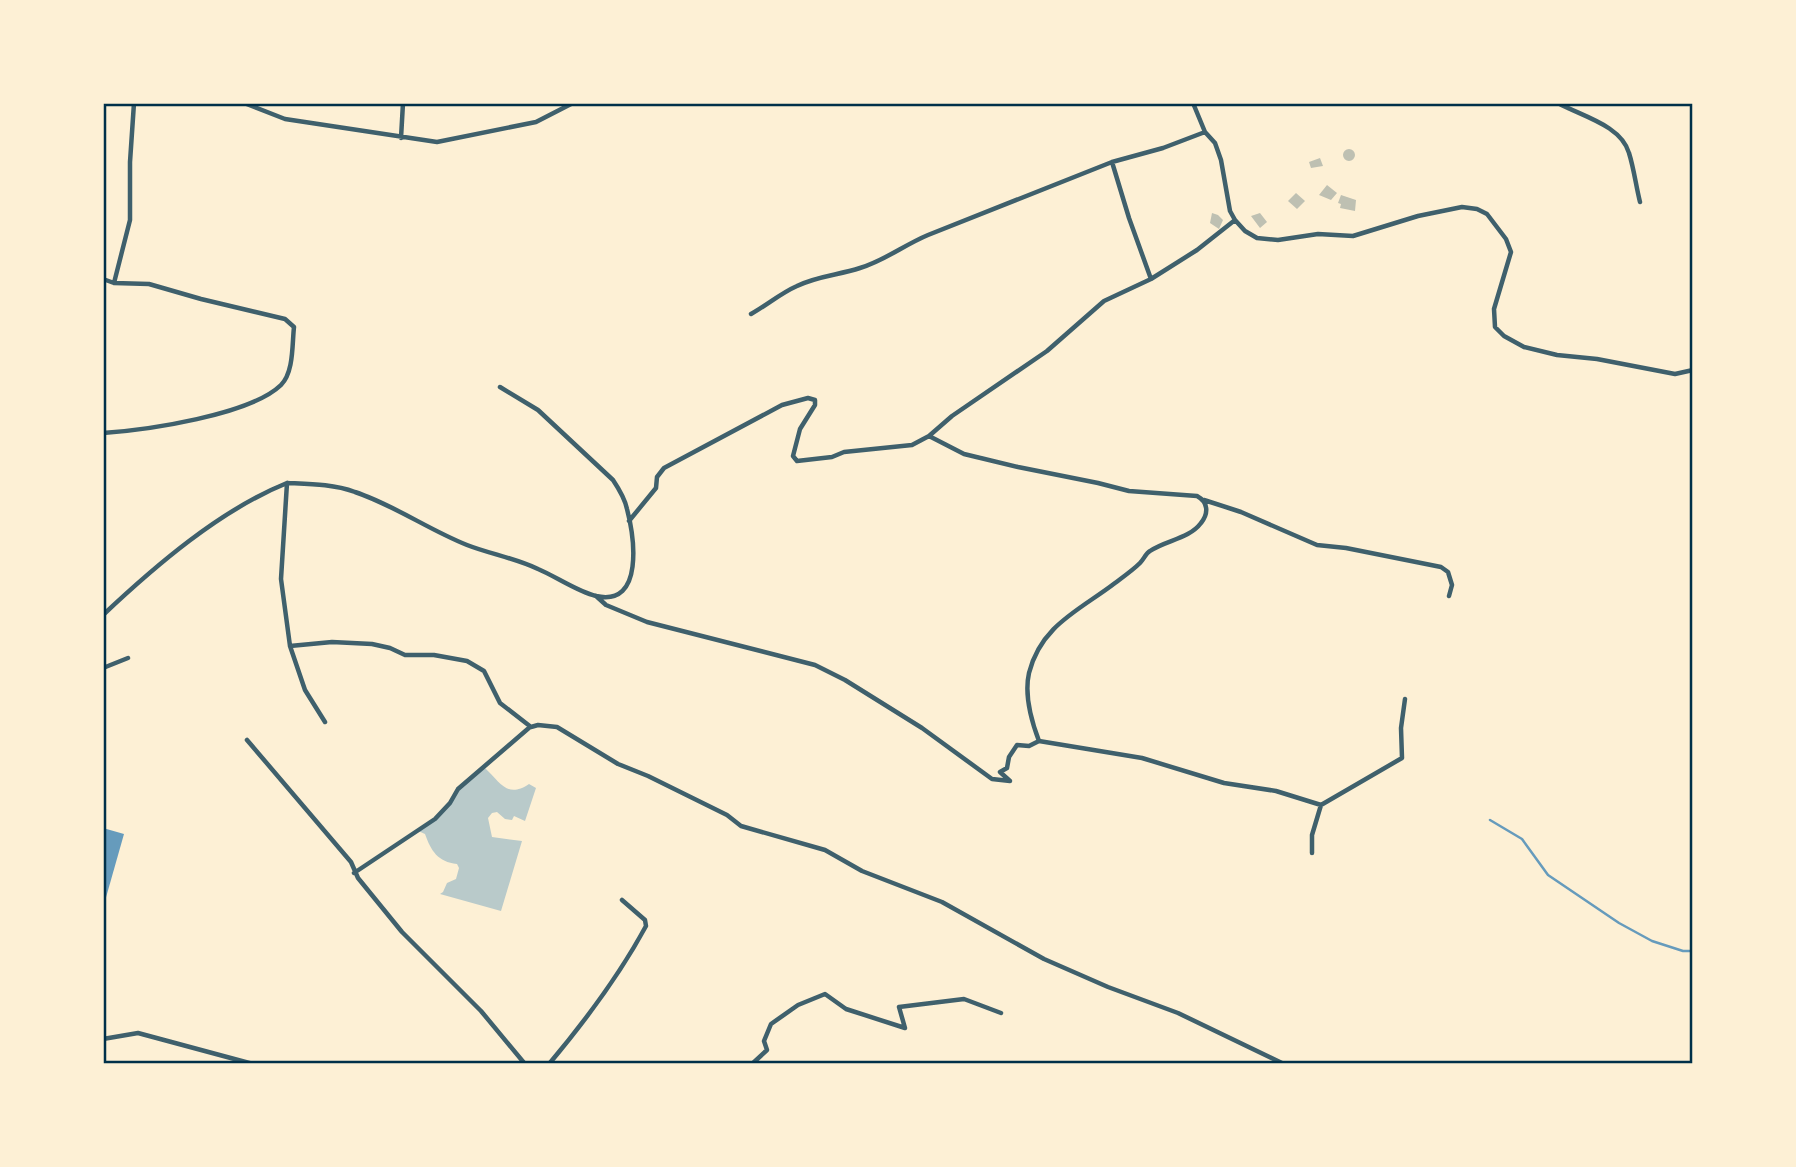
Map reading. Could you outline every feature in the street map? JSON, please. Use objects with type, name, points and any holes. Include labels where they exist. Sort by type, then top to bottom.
[{"type":"street","points":[[114,284],[130,220],[134,103]]},
{"type":"street","points":[[244,103],[285,119],[436,142],[536,122],[573,103]]},
{"type":"street","points":[[401,138],[403,103]]},
{"type":"street","points":[[1193,103],[1220,160],[1230,211],[1245,231],[1257,237],[1278,240],[1318,234],[1353,236],[1418,216],[1462,207],[1477,209],[1487,214],[1497,226],[1511,252],[1494,309],[1495,327],[1504,336],[1524,347],[1557,355],[1597,359],[1675,374],[1693,370]]},
{"type":"street","points":[[1558,103],[1611,130],[1624,142],[1629,152],[1640,202]]},
{"type":"street","points":[[751,314],[797,286],[826,275],[860,268],[890,256],[911,242],[1112,162],[1164,148],[1205,132]]},
{"type":"street","points":[[1112,162],[1151,279]]},
{"type":"street","points":[[629,521],[656,488],[657,477],[664,468],[782,405],[808,398],[816,403],[800,429],[793,456],[797,461],[912,445],[929,436],[952,416],[1047,351],[1104,301],[1151,279],[1197,250],[1235,220]]},
{"type":"street","points":[[103,279],[114,284],[149,284],[285,318],[294,327],[289,370],[283,384],[256,402],[169,424],[103,433]]},
{"type":"street","points":[[500,387],[538,410],[613,480],[627,508],[633,573],[624,589],[614,595],[596,596]]},
{"type":"street","points":[[929,436],[964,454],[1018,467],[1129,491],[1187,494],[1241,512],[1317,545],[1346,548],[1441,567],[1448,572],[1451,585],[1449,596]]},
{"type":"street","points":[[287,483],[281,579],[290,646],[306,690],[325,722]]},
{"type":"street","points":[[103,615],[174,551],[262,494],[287,483],[330,485],[356,492],[468,545],[505,555],[596,596],[606,605],[647,622],[815,665],[845,680],[922,728],[992,779],[1010,781],[1000,772],[1007,768],[1009,757],[1017,745],[1029,746],[1039,741],[1142,758],[1224,783],[1276,791],[1321,805]]},
{"type":"street","points":[[1039,741],[1027,696],[1028,675],[1044,641],[1061,620],[1114,584],[1140,563],[1148,551],[1190,533],[1206,515],[1203,500]]},
{"type":"street","points":[[290,646],[332,642],[372,645],[390,648],[405,655],[434,655],[467,661],[484,671],[500,703],[531,727]]},
{"type":"street","points":[[103,668],[128,658]]},
{"type":"street","points":[[1312,853],[1312,835],[1321,805],[1402,758],[1401,728],[1405,699]]},
{"type":"street","points":[[354,873],[435,819],[450,803],[458,789],[531,727],[538,725],[563,730],[618,764],[726,815],[741,826],[825,850],[862,871],[942,902],[1053,963],[1178,1013],[1284,1064]]},
{"type":"street","points":[[247,740],[351,862],[354,873],[402,932],[481,1011],[525,1064]]},
{"type":"street","points":[[549,1064],[616,977],[646,926],[645,920],[622,900]]},
{"type":"street","points":[[752,1064],[767,1050],[764,1041],[771,1024],[798,1005],[825,994],[846,1009],[905,1028],[898,1007],[964,999],[1001,1013]]},
{"type":"street","points":[[103,1039],[138,1034],[253,1064]]},
{"type":"shaded area","points":[[485,768],[509,789],[515,790],[529,784],[536,788],[525,821],[514,816],[512,820],[505,819],[497,812],[488,818],[492,837],[522,841],[501,911],[440,894],[447,883],[456,879],[459,868],[457,864],[436,855],[425,834],[416,830],[435,819],[458,789]]},
{"type":"water","points":[[103,828],[124,834],[103,908]]},
{"type":"building","points":[[1349,149],[1355,155],[1349,161],[1343,155]]},
{"type":"building","points":[[1320,158],[1323,166],[1311,168],[1309,162]]},
{"type":"building","points":[[1327,185],[1337,193],[1331,200],[1319,195]]},
{"type":"building","points":[[1296,193],[1305,201],[1297,209],[1288,201]]},
{"type":"building","points":[[1341,195],[1356,200],[1355,211],[1340,208],[1341,204],[1338,203]]},
{"type":"building","points":[[1212,213],[1223,220],[1219,229],[1210,223]]},
{"type":"building","points":[[1260,213],[1267,222],[1260,228],[1251,216]]},
{"type":"waterway","points":[[1490,820],[1522,839],[1548,875],[1619,923],[1652,941],[1683,951],[1693,951]]}]
